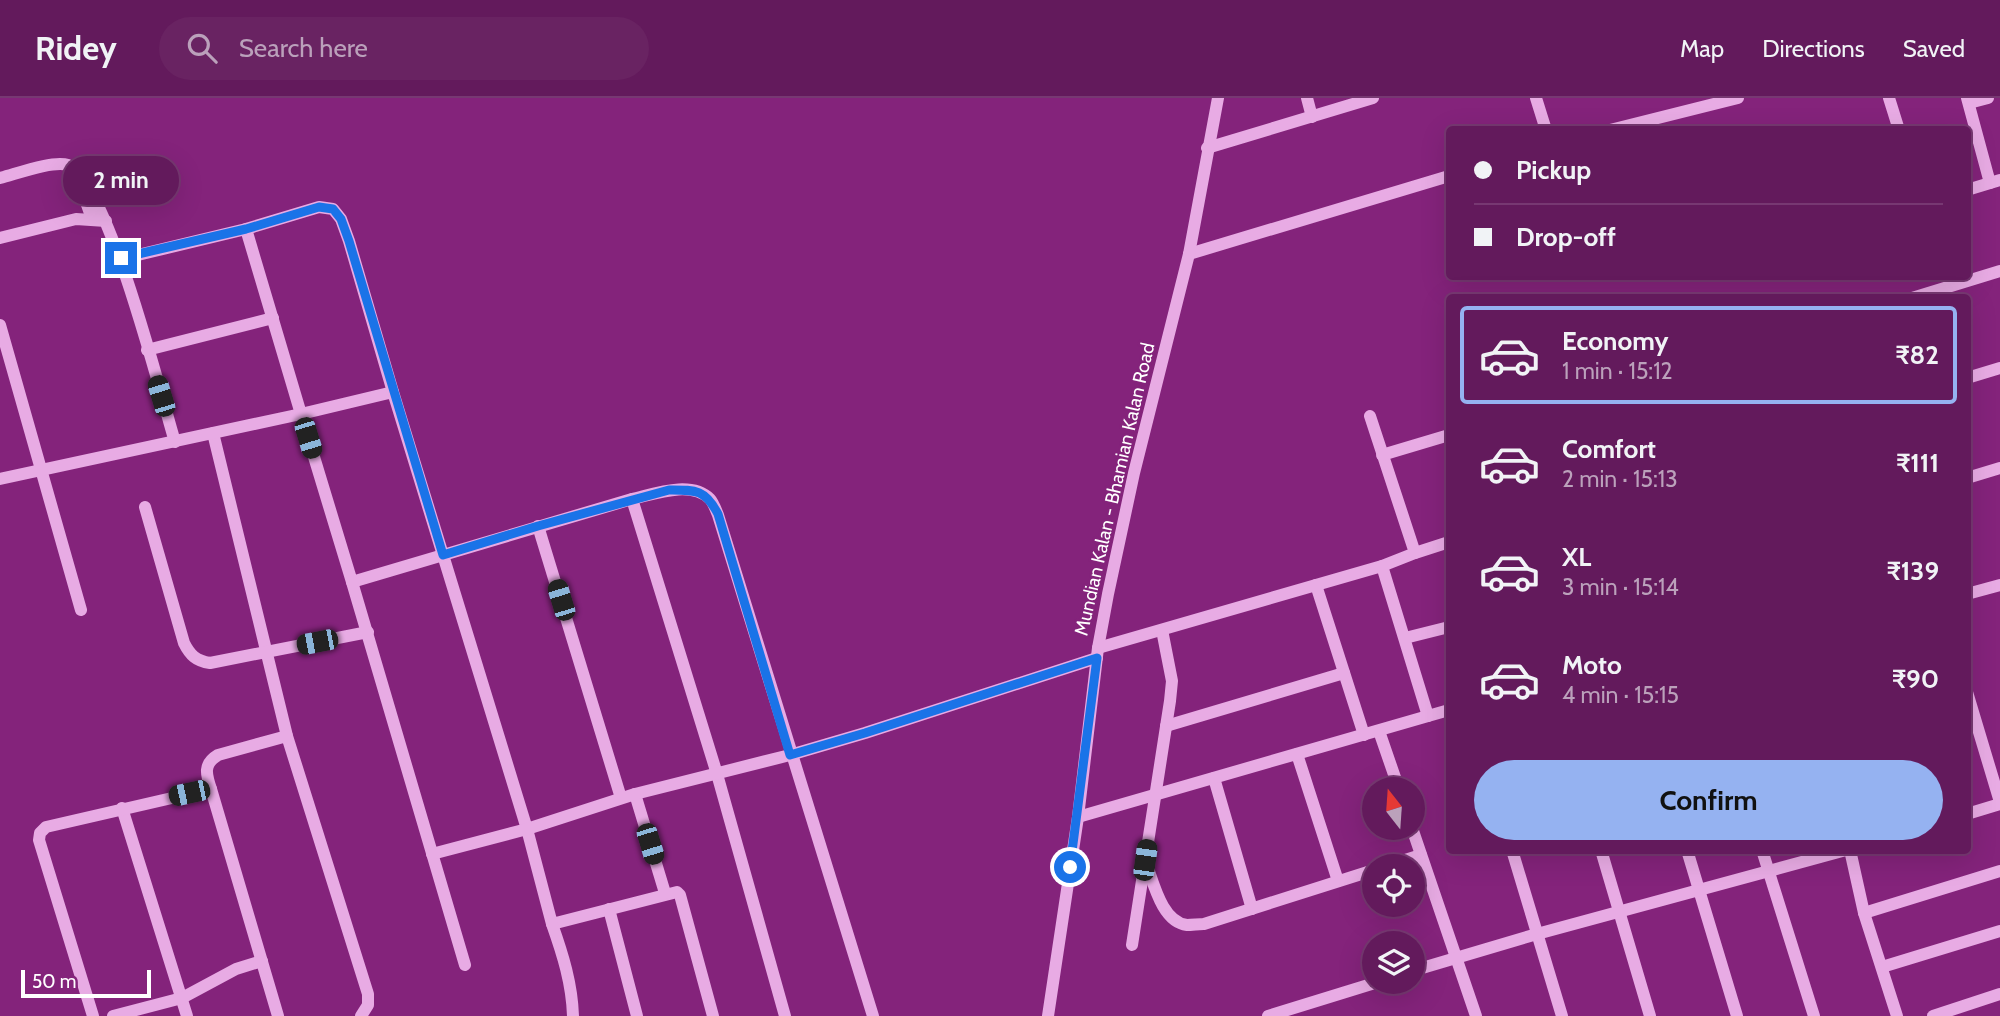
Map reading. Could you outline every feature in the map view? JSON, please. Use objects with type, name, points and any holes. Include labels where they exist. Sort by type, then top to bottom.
[{"type":"street","name":"Mundian Kalan - Bhamian Kalan Road","points":[[1048,1016],[1078,817],[1098,653],[1134,473],[1189,254],[1218,98]]},
{"type":"street","points":[[1307,98],[1312,117]]},
{"type":"street","points":[[1207,148],[1373,98]]},
{"type":"street","points":[[1536,98],[1545,126]]},
{"type":"street","points":[[1626,126],[1738,98]]},
{"type":"street","points":[[1889,98],[1898,126]]},
{"type":"street","points":[[1971,190],[1995,181],[1968,101],[1987,98]]},
{"type":"street","points":[[0,178],[64,164],[78,174],[86,186],[106,221],[121,258],[175,442]]},
{"type":"street","points":[[1189,254],[1446,177]]},
{"type":"street","points":[[86,186],[85,199],[92,219]]},
{"type":"street","points":[[121,258],[246,229],[319,207],[333,209],[341,219],[527,829],[552,924],[567,967],[573,996],[573,1016]]},
{"type":"street","points":[[0,238],[76,219],[106,221]]},
{"type":"street","points":[[246,229],[465,965]]},
{"type":"street","points":[[1971,280],[2000,271]]},
{"type":"street","points":[[1925,294],[1971,280]]},
{"type":"street","points":[[147,351],[272,318]]},
{"type":"street","points":[[0,325],[80,610]]},
{"type":"street","points":[[1971,377],[2000,368]]},
{"type":"street","points":[[0,479],[393,392]]},
{"type":"street","points":[[1370,416],[1415,553]]},
{"type":"street","points":[[213,433],[287,736],[368,994],[368,1005],[361,1016]]},
{"type":"street","points":[[1382,455],[1446,436]]},
{"type":"street","points":[[1971,477],[2000,468]]},
{"type":"street","points":[[352,582],[669,490],[691,490],[710,499],[718,514],[790,755],[873,1016]]},
{"type":"street","points":[[632,499],[717,774],[785,1016]]},
{"type":"street","points":[[145,507],[184,643],[190,654],[199,662],[210,663],[368,632]]},
{"type":"street","points":[[538,526],[621,798]]},
{"type":"street","points":[[432,854],[527,829],[635,794],[865,733],[1162,630],[1382,566],[1446,543]]},
{"type":"street","points":[[1382,566],[1428,716]]},
{"type":"street","points":[[1316,585],[1364,735]]},
{"type":"street","points":[[1971,593],[2000,585]]},
{"type":"street","points":[[1405,638],[1446,628]]},
{"type":"street","points":[[1132,945],[1172,681],[1162,630]]},
{"type":"street","points":[[1166,726],[1344,673]]},
{"type":"street","points":[[1971,705],[2000,803],[1971,813]]},
{"type":"street","points":[[1078,817],[1446,711]]},
{"type":"street","points":[[1379,731],[1395,777]]},
{"type":"street","points":[[278,1016],[206,774],[207,765],[218,755],[287,736]]},
{"type":"street","points":[[1297,754],[1338,881]]},
{"type":"street","points":[[1214,778],[1252,909]]},
{"type":"street","points":[[93,1016],[38,840],[40,833],[46,827],[211,789]]},
{"type":"street","points":[[635,794],[665,893]]},
{"type":"street","points":[[122,808],[187,1016]]},
{"type":"street","points":[[1513,854],[1562,1016]]},
{"type":"street","points":[[1602,854],[1650,1016]]},
{"type":"street","points":[[1687,854],[1737,1016]]},
{"type":"street","points":[[1763,854],[1814,1016]]},
{"type":"street","points":[[1425,967],[1833,854]]},
{"type":"street","points":[[1849,854],[1864,913],[1897,1016]]},
{"type":"street","points":[[1145,860],[1163,905],[1172,919],[1186,925],[1204,923],[1252,909],[1362,874]]},
{"type":"street","points":[[1425,866],[1476,1016]]},
{"type":"street","points":[[1864,913],[2000,871]]},
{"type":"street","points":[[552,924],[677,892],[713,1016]]},
{"type":"street","points":[[609,909],[637,1016]]},
{"type":"street","points":[[1882,967],[2000,931]]},
{"type":"street","points":[[113,1016],[182,998],[236,969],[262,961]]},
{"type":"street","points":[[1268,1016],[1362,987]]},
{"type":"street","points":[[1933,1016],[2000,994]]},
{"type":"route","points":[[121,258],[246,229],[319,207],[333,209],[341,219],[349,241],[443,555],[669,490],[691,490],[710,499],[718,514],[790,755],[1097,658],[1070,867]]}]
